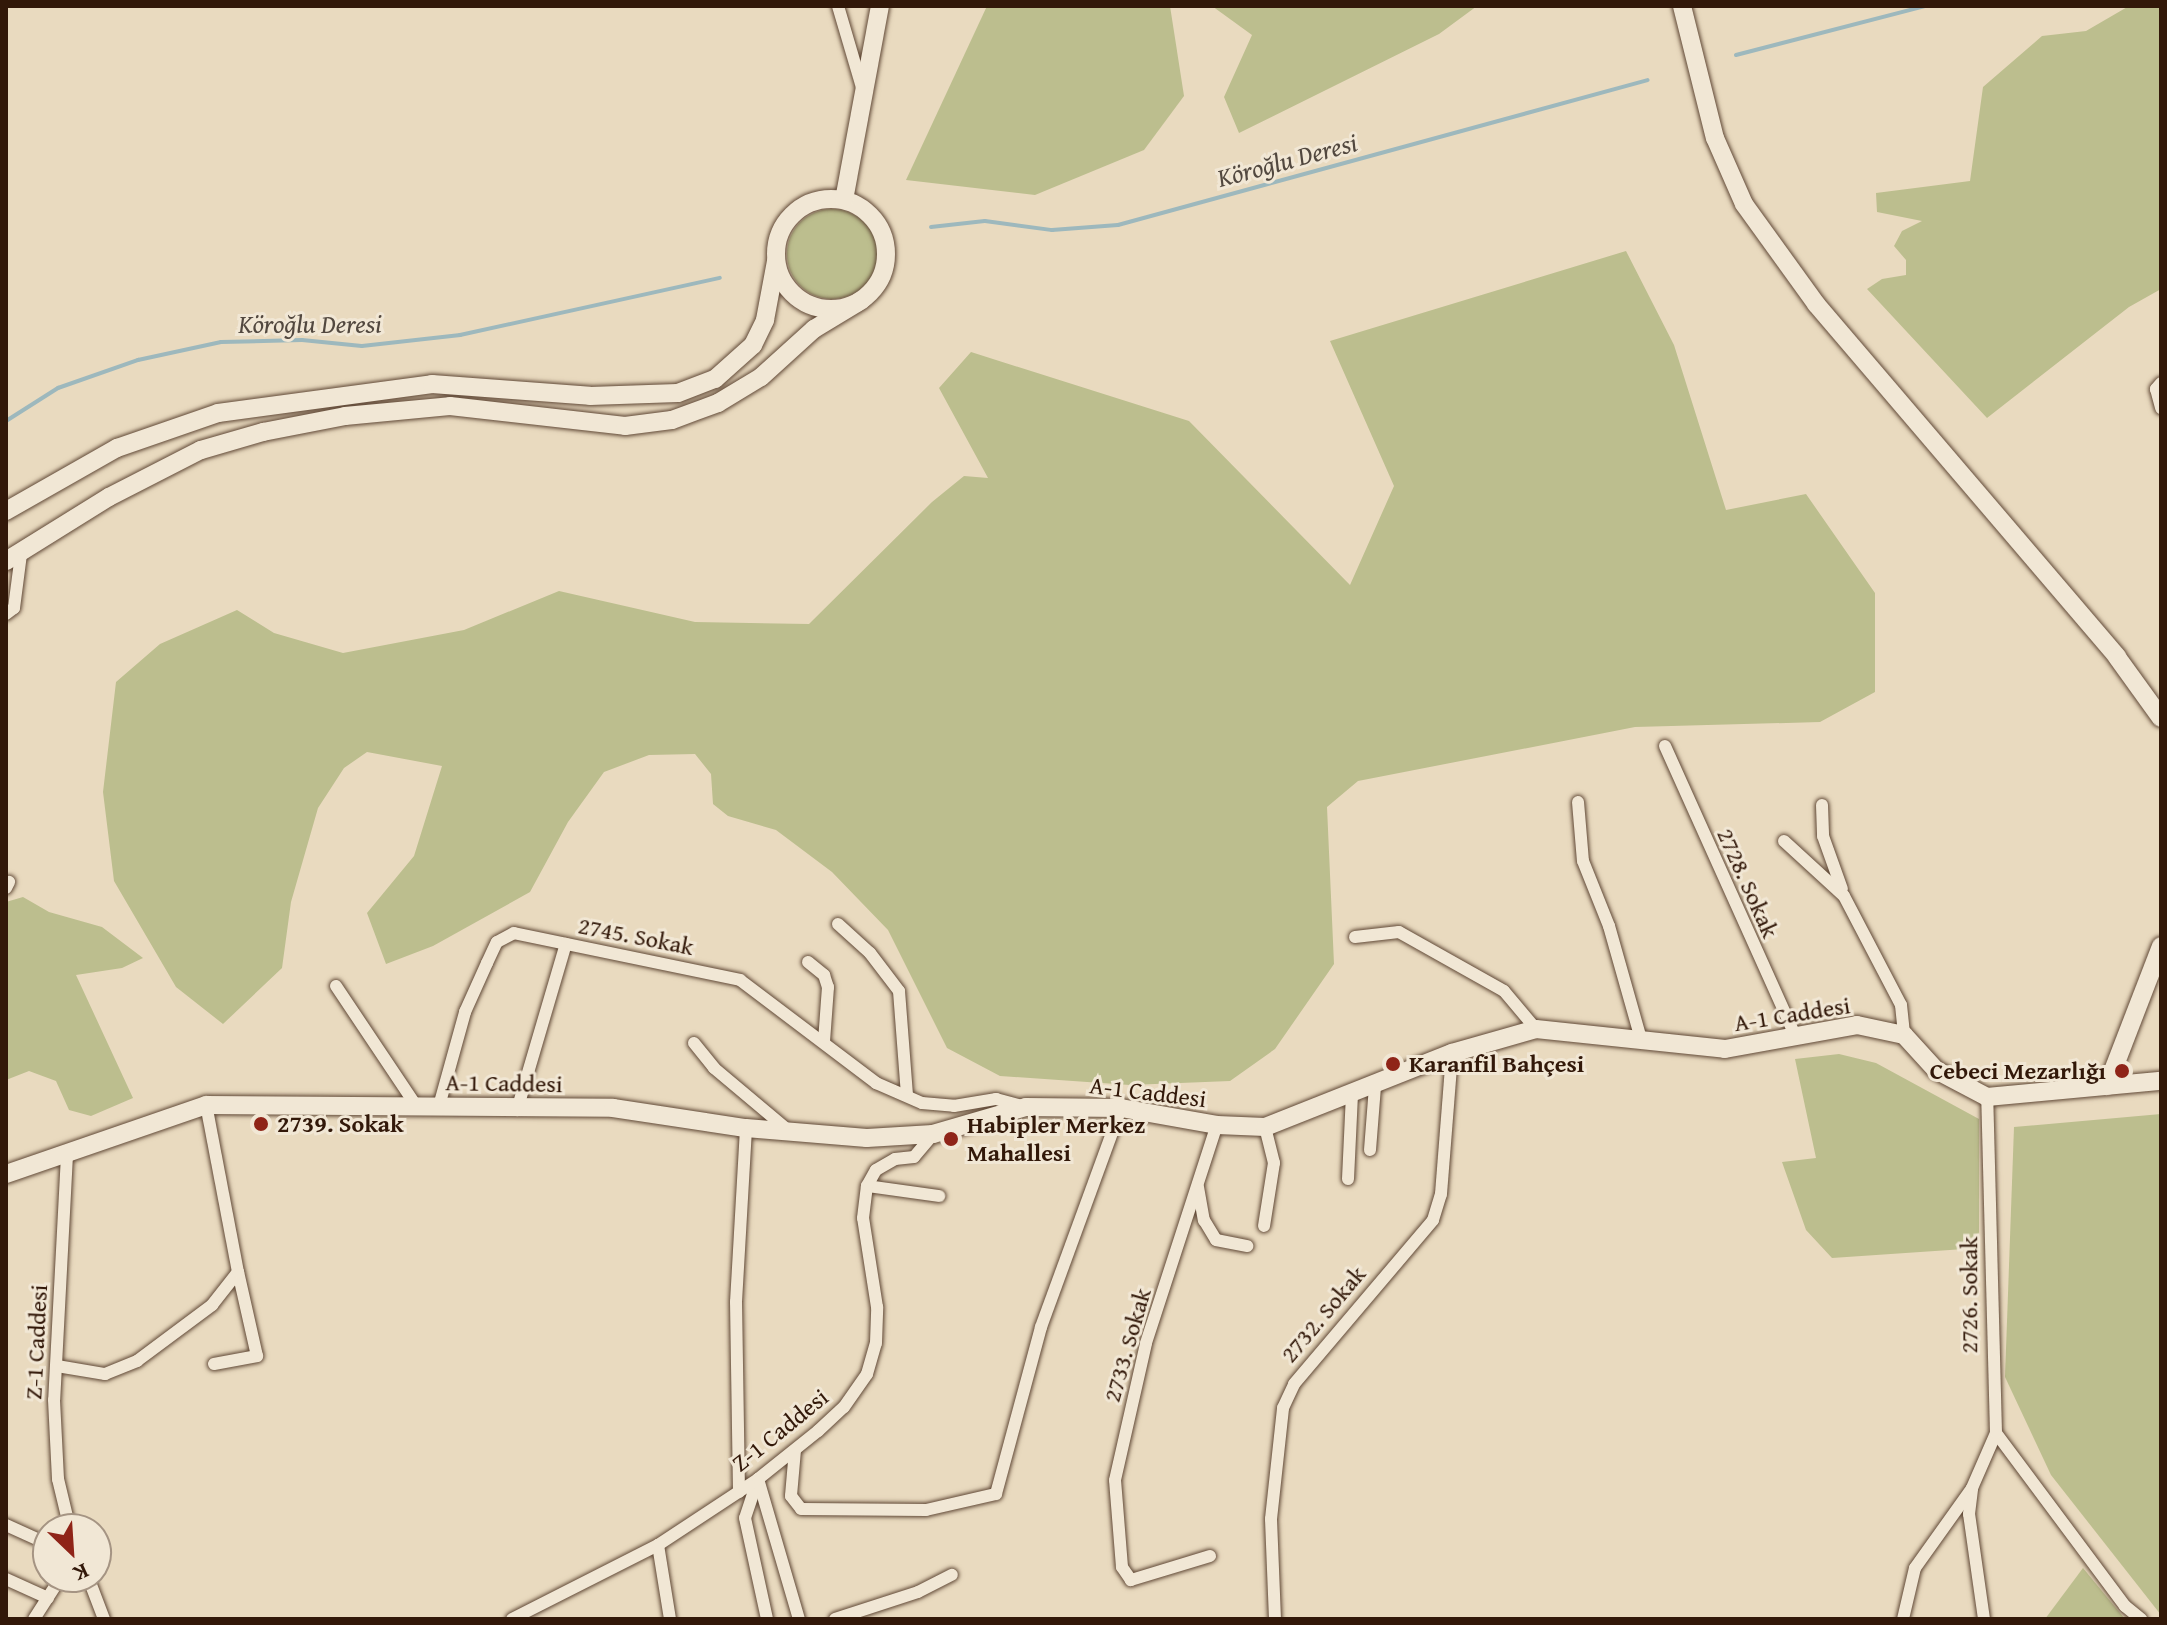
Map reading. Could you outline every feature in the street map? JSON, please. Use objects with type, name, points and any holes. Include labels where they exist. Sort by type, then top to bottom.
[{"type":"main road","points":[[844,200],[880,6]]},
{"type":"main road","points":[[1682,6],[1715,138],[1752,216],[1816,304],[2117,657],[2161,718]]},
{"type":"main road","points":[[8,509],[117,448],[218,413],[432,384],[590,396],[678,393],[715,379],[753,345],[765,320],[782,227],[793,213],[826,198],[844,200],[874,218],[887,252],[880,279],[862,300],[814,329],[761,377],[718,403],[672,420],[625,426],[450,406],[345,416],[263,432],[201,450],[109,497],[11,561]]},
{"type":"main road","points":[[776,261],[792,294],[808,304],[835,308],[862,300]]},
{"type":"main road","points":[[2107,1086],[2161,946]]},
{"type":"main road","name":"A-1 Caddesi","points":[[6,1174],[206,1105],[415,1104],[517,1110],[613,1108],[746,1128],[867,1138],[933,1134],[1026,1107],[1121,1108],[1217,1125],[1265,1127],[1452,1053],[1536,1029],[1725,1049],[1857,1025],[1904,1035]]},
{"type":"main road","points":[[1904,1035],[1936,1070],[1987,1097],[2161,1081]]},
{"type":"street","points":[[838,6],[864,93]]},
{"type":"street","points":[[2161,383],[2156,389],[2161,408]]},
{"type":"street","points":[[6,614],[14,608],[11,561]]},
{"type":"street","name":"2728. Sokak","points":[[1665,746],[1795,1035]]},
{"type":"street","points":[[1578,802],[1583,861],[1609,926],[1641,1039]]},
{"type":"street","points":[[1822,805],[1823,836],[1844,896],[1889,977],[1901,1005],[1904,1035]]},
{"type":"street","points":[[1784,841],[1844,896]]},
{"type":"street","points":[[838,924],[870,953],[899,991],[907,1096]]},
{"type":"street","points":[[1355,937],[1399,932],[1504,991],[1536,1029]]},
{"type":"street","name":"2745. Sokak","points":[[439,1106],[465,1012],[497,942],[514,933],[740,980],[876,1083],[922,1103],[954,1106],[996,1099],[1026,1107]]},
{"type":"street","points":[[517,1110],[566,944]]},
{"type":"street","points":[[808,962],[824,975],[828,987],[824,1041]]},
{"type":"street","points":[[336,986],[415,1104]]},
{"type":"street","points":[[694,1043],[714,1068],[789,1131]]},
{"type":"street","name":"2732. Sokak","points":[[1275,1619],[1271,1519],[1283,1408],[1302,1373],[1433,1220],[1441,1194],[1452,1053]]},
{"type":"street","points":[[1370,1150],[1375,1086]]},
{"type":"street","points":[[1348,1179],[1352,1094]]},
{"type":"street","name":"2726. Sokak","points":[[1903,1619],[1915,1568],[1972,1488],[1996,1433],[1987,1097]]},
{"type":"street","points":[[206,1105],[257,1356],[214,1364]]},
{"type":"street","points":[[795,1450],[790,1487],[794,1503],[801,1509],[926,1510],[996,1494],[1041,1327],[1121,1108]]},
{"type":"street","name":"2733. Sokak","points":[[1210,1556],[1131,1580],[1122,1567],[1118,1535],[1117,1465],[1146,1343],[1217,1125]]},
{"type":"street","points":[[1264,1226],[1274,1163],[1265,1127]]},
{"type":"street","points":[[739,1492],[736,1302],[746,1128]]},
{"type":"street","points":[[933,1134],[914,1157],[895,1159],[876,1170],[867,1186],[939,1196]]},
{"type":"street","name":"Z-1 Caddesi","points":[[66,1513],[58,1479],[57,1366],[67,1155]]},
{"type":"street","points":[[1198,1184],[1204,1220],[1216,1240],[1247,1246]]},
{"type":"street","name":"Z-1 Caddesi","points":[[512,1619],[658,1545],[758,1479],[844,1407],[873,1360],[877,1307],[863,1218],[867,1186]]},
{"type":"street","points":[[57,1366],[105,1374],[137,1361],[212,1305],[238,1272]]},
{"type":"street","points":[[1996,1433],[2125,1606],[2141,1619]]},
{"type":"street","points":[[758,1479],[745,1518],[767,1619]]},
{"type":"street","points":[[758,1479],[799,1619]]},
{"type":"street","name":"2726. Sokak","points":[[1972,1488],[1971,1543],[1984,1619]]},
{"type":"street","points":[[6,1525],[32,1537]]},
{"type":"street","points":[[658,1545],[670,1619]]},
{"type":"street","points":[[835,1619],[918,1592],[952,1575]]},
{"type":"street","points":[[6,1579],[48,1598]]},
{"type":"street","points":[[34,1619],[51,1593]]},
{"type":"street","points":[[94,1593],[104,1619]]},
{"type":"green space","points":[[987,6],[1170,6],[1184,96],[1144,150],[1035,195],[906,180]]},
{"type":"green space","points":[[1212,6],[1477,6],[1439,34],[1239,133],[1224,97],[1252,35]]},
{"type":"green space","points":[[2129,6],[2161,6],[2161,289],[2129,307],[1987,418],[1867,289],[1882,279],[1906,275],[1906,260],[1894,246],[1902,231],[1922,221],[1877,212],[1876,193],[1970,181],[1983,87],[2042,36],[2086,31]]},
{"type":"green space","points":[[832,209],[849,213],[864,222],[873,237],[877,254],[873,271],[864,286],[849,295],[832,299],[815,295],[800,286],[791,271],[787,254],[791,237],[800,222],[815,213]]},
{"type":"green space","points":[[1626,251],[1674,345],[1726,510],[1806,494],[1875,593],[1875,692],[1820,722],[1635,727],[1358,781],[1327,807],[1334,964],[1275,1049],[1230,1081],[1130,1085],[1000,1076],[947,1048],[888,930],[832,872],[776,830],[728,816],[713,804],[711,774],[695,754],[649,755],[604,772],[568,822],[530,892],[433,946],[386,964],[367,913],[414,856],[442,766],[367,752],[344,768],[318,808],[291,902],[282,968],[223,1024],[176,987],[114,881],[103,792],[116,682],[160,644],[237,610],[274,633],[343,653],[464,630],[559,591],[695,622],[809,624],[932,502],[964,476],[988,478],[939,388],[971,352],[1189,421],[1350,585],[1394,486],[1330,341]]},
{"type":"green space","points":[[23,897],[49,912],[102,927],[143,958],[122,968],[76,975],[133,1098],[91,1116],[69,1110],[56,1081],[29,1071],[6,1080],[6,902]]},
{"type":"green space","points":[[1839,1054],[1876,1063],[1979,1119],[1979,1248],[1832,1258],[1806,1230],[1782,1162],[1816,1158],[1795,1059]]},
{"type":"green space","points":[[2161,1114],[2161,1615],[2051,1475],[2005,1377],[2014,1127]]},
{"type":"green space","points":[[2083,1568],[2125,1619],[2045,1619]]},
{"type":"waterway","name":"Köroğlu Deresi","points":[[1736,55],[1926,6]]},
{"type":"waterway","name":"Köroğlu Deresi","points":[[931,227],[985,221],[1052,230],[1118,225],[1648,80]]},
{"type":"waterway","name":"Köroğlu Deresi","points":[[6,421],[58,388],[138,360],[221,342],[302,340],[362,346],[460,335],[720,278]]},
{"type":"place","name":"Karanfil Bahçesi","points":[[1393,1064]]},
{"type":"place","name":"Cebeci Mezarlığı","points":[[2122,1071]]},
{"type":"place","name":"2739. Sokak","points":[[261,1124]]},
{"type":"place","name":"Habipler Merkez Mahallesi","points":[[951,1139]]}]
